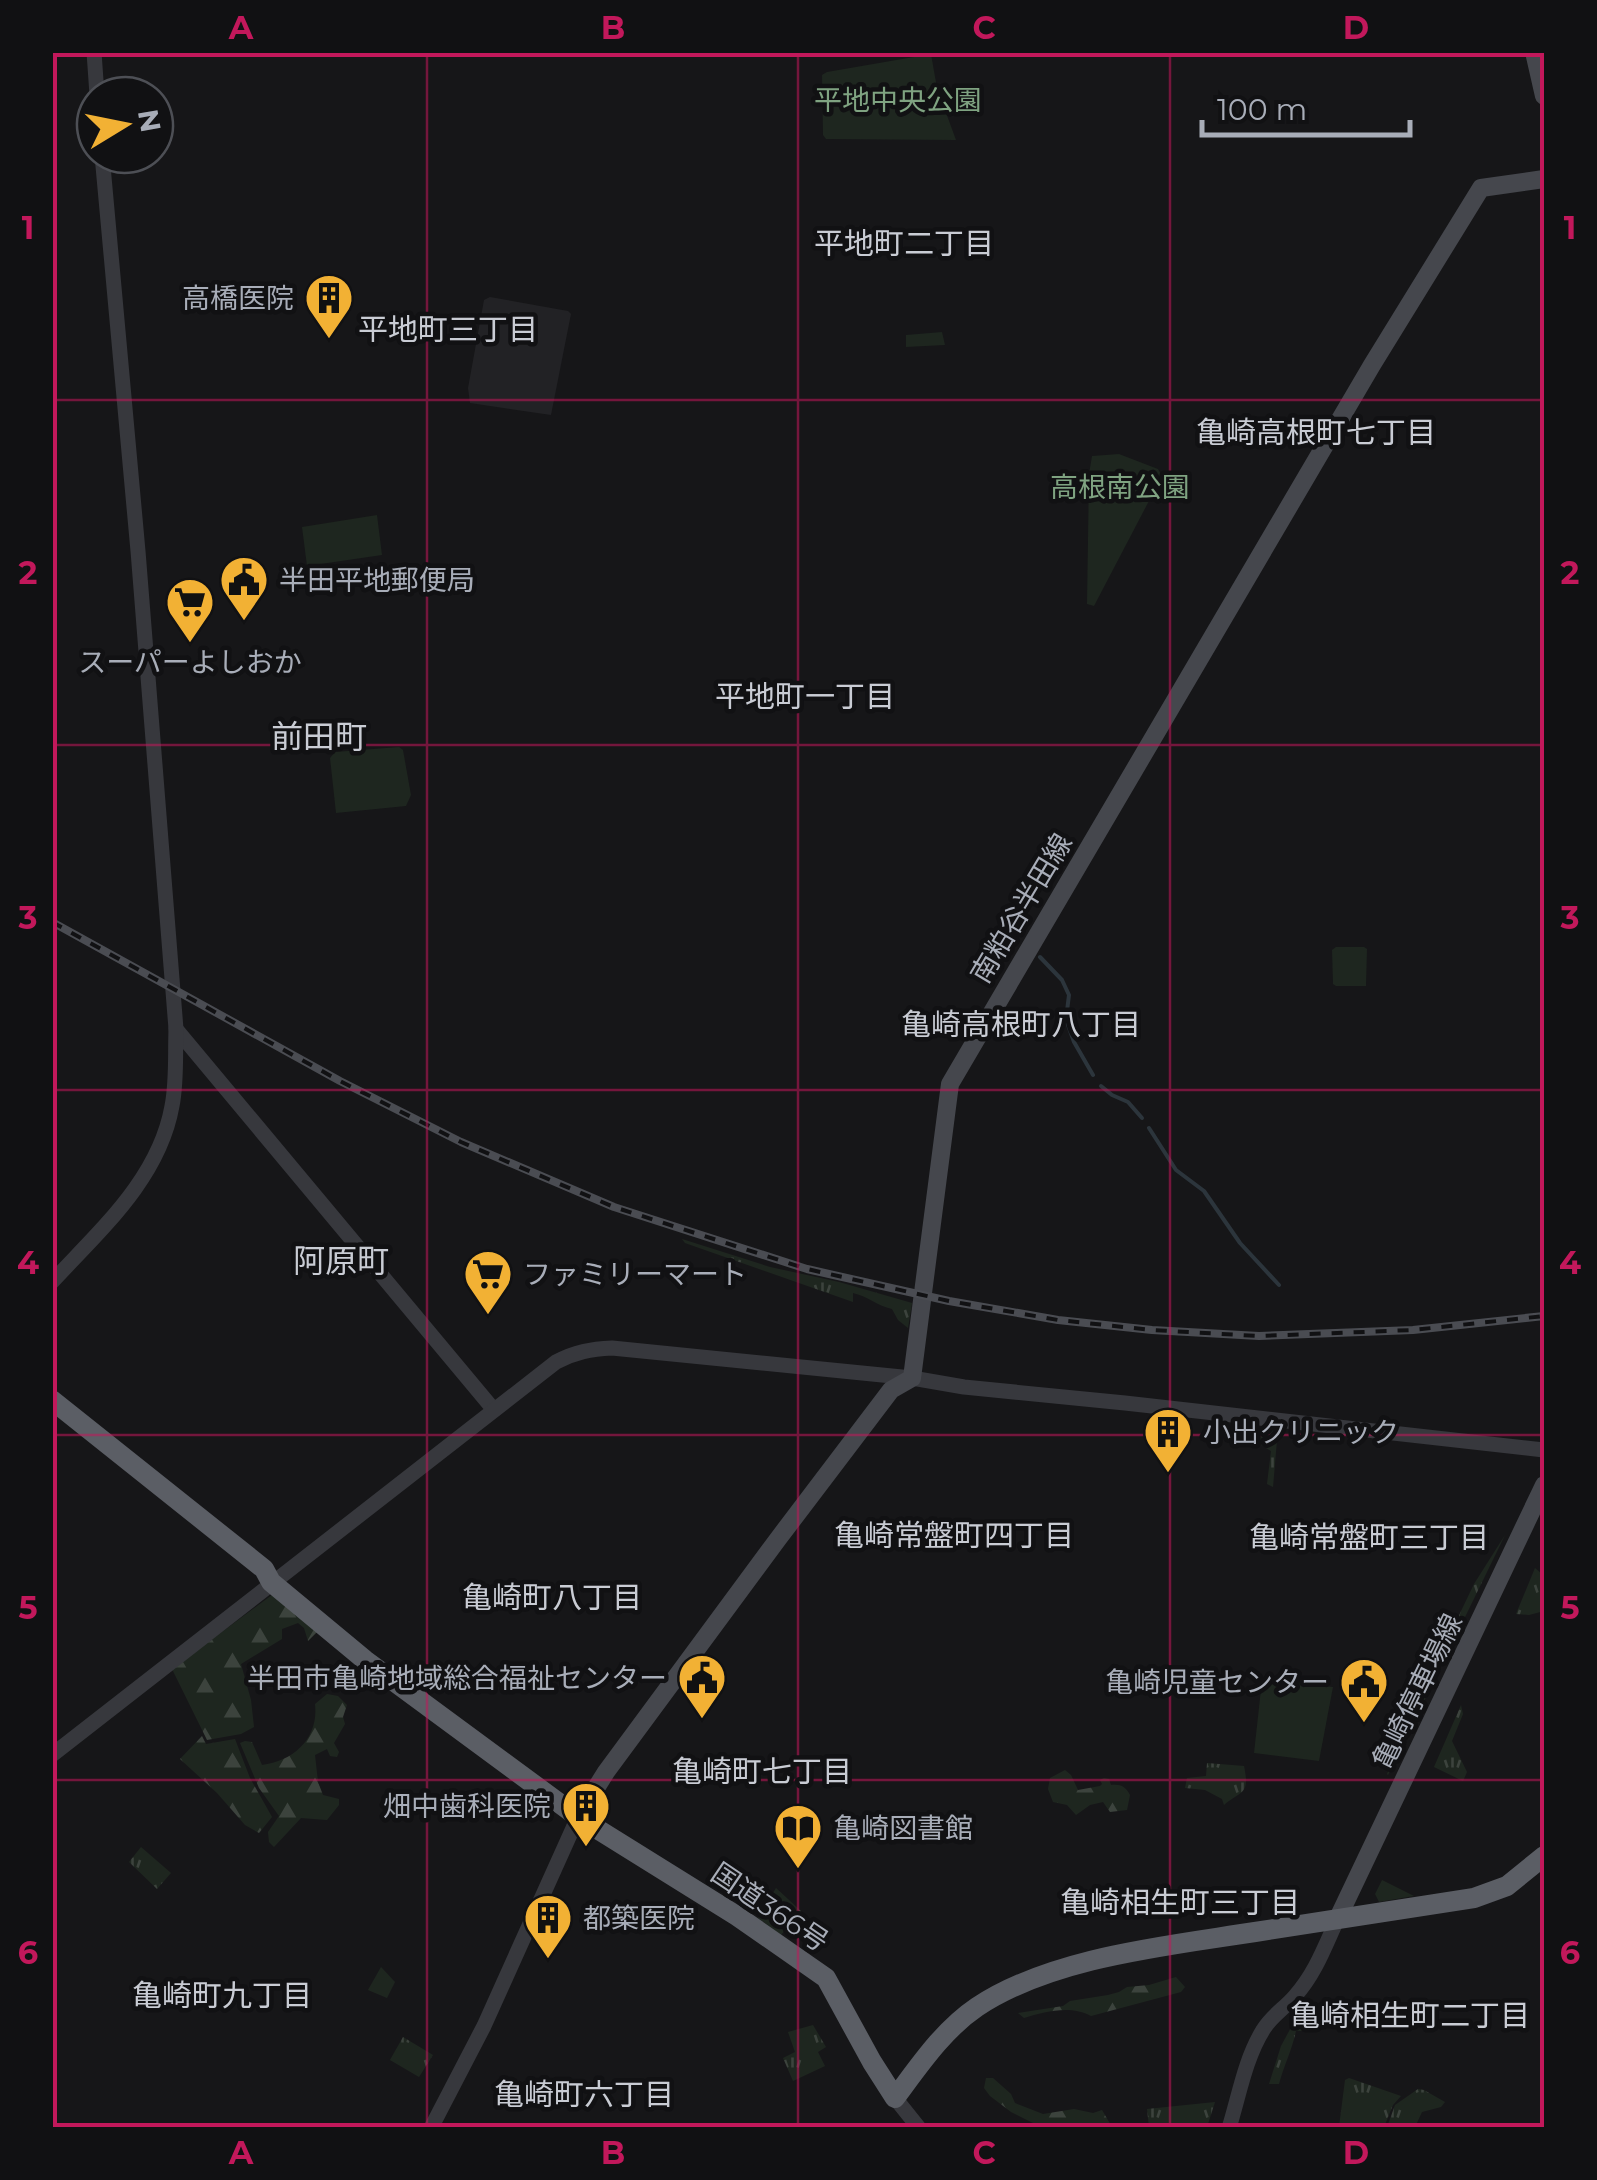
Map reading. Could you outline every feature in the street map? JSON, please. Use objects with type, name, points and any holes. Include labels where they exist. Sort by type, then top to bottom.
[{"type":"highway","name":"国道366号","points":[[52,1400],[264,1569],[271,1582],[365,1660],[578,1817],[826,1978],[895,2098]]},
{"type":"highway","points":[[895,2098],[938,2042],[964,2016],[1029,1980],[1123,1954],[1474,1898],[1507,1886],[1544,1856]]},
{"type":"main road","points":[[1534,52],[1544,96]]},
{"type":"main road","name":"南粕谷半田線","points":[[912,1378],[950,1084],[1381,350],[1481,188],[1544,179]]},
{"type":"main road","points":[[578,1817],[606,1772],[891,1390],[912,1378]]},
{"type":"main road","name":"亀崎停車場線","points":[[1337,1920],[1544,1485]]},
{"type":"street","points":[[52,1282],[128,1198],[159,1149],[172,1105],[176,1029],[104,175]]},
{"type":"street","points":[[176,1029],[494,1410]]},
{"type":"street","points":[[52,1755],[572,1353],[625,1349],[1544,1450]]},
{"type":"street","points":[[431,2128],[484,2026],[578,1817]]},
{"type":"street","points":[[1229,2128],[1261,2032],[1306,1981],[1337,1920]]},
{"type":"street","points":[[895,2098],[919,2128]]},
{"type":"shaded area","points":[[490,297],[571,314],[551,415],[470,403],[468,388],[484,300]]},
{"type":"green space","name":"平地中央公園","points":[[931,54],[937,88],[956,140],[826,139],[822,75]]},
{"type":"green space","points":[[942,332],[945,345],[906,347],[906,335]]},
{"type":"green space","name":"高根南公園","points":[[1119,454],[1158,469],[1162,476],[1094,606],[1087,604],[1089,474],[1092,456]]},
{"type":"green space","points":[[377,515],[382,555],[307,566],[302,527]]},
{"type":"green space","points":[[399,747],[403,750],[411,795],[406,806],[336,813],[330,758],[335,752]]},
{"type":"green space","points":[[1367,949],[1366,986],[1333,984],[1332,950]]},
{"type":"green space","points":[[682,1239],[770,1267],[912,1303],[908,1328],[892,1309],[863,1296],[853,1293],[853,1302]]},
{"type":"green space","points":[[1278,1428],[1273,1487],[1267,1484],[1271,1451],[1261,1445],[1260,1438],[1263,1430]]},
{"type":"green space","points":[[1505,1535],[1388,1775],[1474,1584]]},
{"type":"green space","points":[[1535,1568],[1543,1575],[1544,1611],[1516,1614]]},
{"type":"green space","points":[[272,1595],[320,1629],[308,1641],[298,1623],[282,1629],[282,1639],[241,1664],[254,1727],[241,1734],[207,1740],[172,1669]]},
{"type":"green space","points":[[1262,1680],[1333,1687],[1319,1761],[1254,1753]]},
{"type":"green space","points":[[327,1694],[338,1696],[347,1705],[345,1724],[334,1743],[339,1752],[337,1757],[330,1756],[327,1749],[315,1755],[323,1795],[339,1799],[339,1805],[327,1820],[301,1818],[274,1847],[268,1832],[279,1816],[259,1788],[240,1743],[252,1742],[262,1765],[294,1753],[309,1737],[315,1704]]},
{"type":"green space","points":[[1461,1705],[1463,1714],[1452,1741],[1467,1772],[1463,1781],[1434,1767]]},
{"type":"green space","points":[[202,1736],[206,1744],[235,1739],[250,1778],[272,1817],[259,1833],[245,1825],[180,1759]]},
{"type":"green space","points":[[1207,1763],[1244,1766],[1243,1791],[1224,1805],[1222,1799],[1205,1790],[1185,1788],[1187,1778],[1206,1776]]},
{"type":"green space","points":[[1065,1770],[1078,1790],[1100,1786],[1104,1778],[1111,1785],[1123,1787],[1130,1795],[1127,1810],[1110,1812],[1103,1802],[1076,1815],[1067,1805],[1053,1802],[1048,1789],[1050,1778]]},
{"type":"green space","points":[[141,1847],[171,1873],[157,1889],[129,1862]]},
{"type":"green space","points":[[1382,1880],[1414,1896],[1379,1902],[1375,1894]]},
{"type":"green space","points":[[776,1888],[801,1911],[781,1935],[758,1918]]},
{"type":"green space","points":[[381,1967],[395,1982],[387,1998],[368,1990]]},
{"type":"green space","points":[[1176,1977],[1185,1987],[1181,1992],[1091,2016],[1067,2010],[1024,2018],[1018,2013],[1063,2006],[1070,2001]]},
{"type":"green space","points":[[1294,2022],[1310,2025],[1310,2031],[1296,2031],[1279,2084],[1269,2084],[1281,2046]]},
{"type":"green space","points":[[813,2025],[826,2047],[818,2052],[825,2066],[793,2081],[783,2058],[795,2052],[788,2032]]},
{"type":"green space","points":[[403,2037],[433,2055],[419,2077],[390,2060]]},
{"type":"green space","points":[[986,2078],[993,2078],[1015,2103],[1043,2114],[1102,2110],[1112,2127],[1041,2127],[990,2096],[984,2088]]},
{"type":"green space","points":[[1349,2078],[1401,2096],[1384,2127],[1339,2127],[1345,2080]]},
{"type":"green space","points":[[1418,2089],[1445,2102],[1422,2112],[1415,2127],[1387,2127],[1395,2105]]},
{"type":"green space","points":[[1215,2102],[1207,2127],[1149,2127],[1147,2109]]},
{"type":"waterway","points":[[1040,957],[1062,980],[1069,995],[1066,1019],[1093,1075]]},
{"type":"waterway","points":[[1101,1086],[1128,1102],[1142,1118]]},
{"type":"waterway","points":[[1149,1128],[1176,1170],[1204,1191],[1240,1243],[1279,1285]]},
{"type":"railway","points":[[52,922],[340,1081],[461,1142],[614,1207],[807,1269],[949,1301],[1058,1320],[1152,1330],[1259,1336],[1413,1330],[1544,1316]]},
{"type":"place","name":"高橋医院","points":[[329,340]]},
{"type":"place","name":"半田平地郵便局","points":[[244,622]]},
{"type":"place","name":"スーパーよしおか","points":[[190,644]]},
{"type":"place","name":"ファミリーマート","points":[[488,1316]]},
{"type":"place","name":"小出クリニック","points":[[1168,1474]]},
{"type":"place","name":"半田市亀崎地域総合福祉センター","points":[[702,1720]]},
{"type":"place","name":"亀崎児童センター","points":[[1364,1724]]},
{"type":"place","name":"畑中歯科医院","points":[[586,1848]]},
{"type":"place","name":"亀崎図書館","points":[[798,1870]]},
{"type":"place","name":"都築医院","points":[[548,1960]]},
{"type":"district","name":"平地町二丁目","points":[[904,244]]},
{"type":"district","name":"平地町三丁目","points":[[448,330]]},
{"type":"district","name":"亀崎高根町七丁目","points":[[1316,433]]},
{"type":"district","name":"平地町一丁目","points":[[805,697]]},
{"type":"district","name":"前田町","points":[[319,737]]},
{"type":"district","name":"亀崎高根町八丁目","points":[[1021,1025]]},
{"type":"district","name":"阿原町","points":[[341,1261]]},
{"type":"district","name":"亀崎常盤町四丁目","points":[[954,1536]]},
{"type":"district","name":"亀崎常盤町三丁目","points":[[1369,1538]]},
{"type":"district","name":"亀崎町八丁目","points":[[552,1598]]},
{"type":"district","name":"亀崎町七丁目","points":[[762,1772]]},
{"type":"district","name":"亀崎相生町三丁目","points":[[1180,1903]]},
{"type":"district","name":"亀崎町九丁目","points":[[222,1996]]},
{"type":"district","name":"亀崎相生町二丁目","points":[[1410,2016]]},
{"type":"district","name":"亀崎町六丁目","points":[[584,2095]]}]
